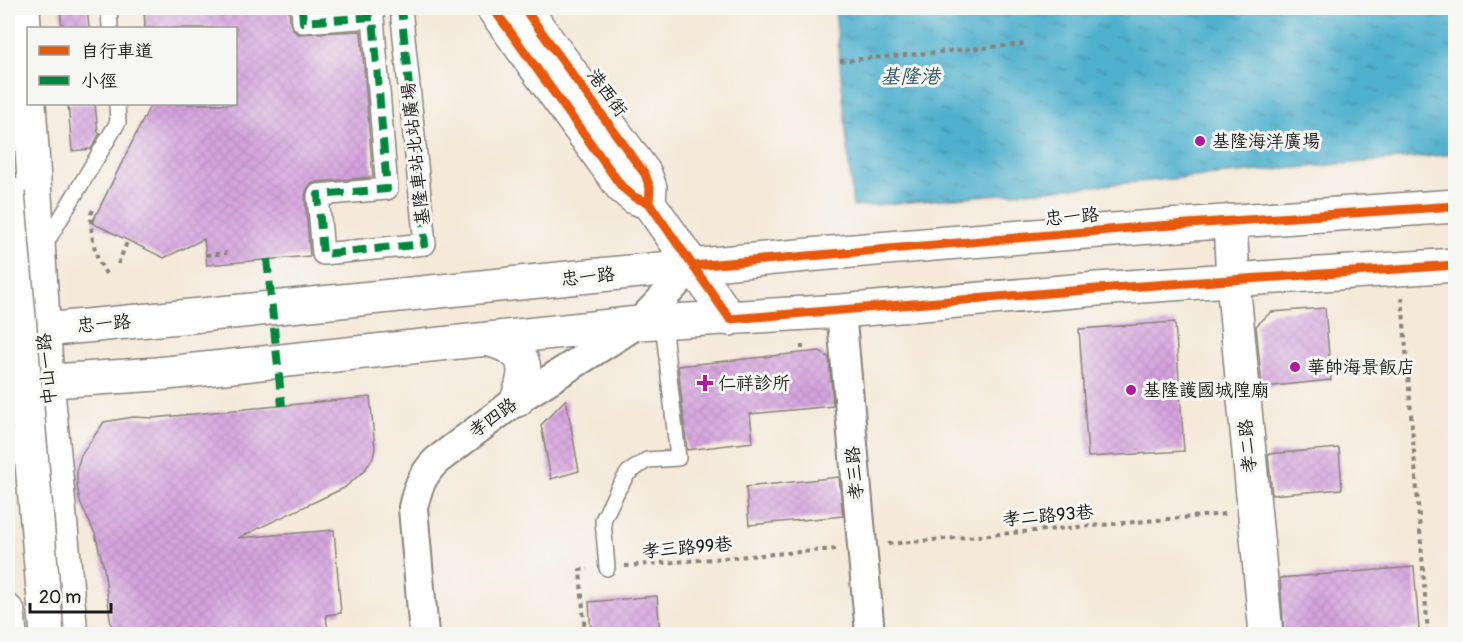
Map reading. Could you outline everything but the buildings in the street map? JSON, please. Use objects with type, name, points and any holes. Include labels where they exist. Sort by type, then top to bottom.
[{"type":"main road","points":[[23,8],[27,76]]},
{"type":"main road","name":"港西街","points":[[493,8],[622,187],[634,197],[649,203],[730,319]]},
{"type":"main road","name":"港西街","points":[[524,8],[645,174],[650,188],[649,203]]},
{"type":"main road","name":"中山一路","points":[[29,105],[47,380],[71,634]]},
{"type":"main road","points":[[8,193],[47,634]]},
{"type":"main road","name":"忠一路","points":[[8,333],[693,266],[1222,222],[1455,207]]},
{"type":"main road","name":"孝二路","points":[[1222,222],[1237,512],[1248,634]]},
{"type":"main road","points":[[8,384],[158,374],[651,323],[841,311],[1097,289],[1455,265]]},
{"type":"main road","name":"孝二路","points":[[1224,282],[1266,634]]},
{"type":"main road","points":[[488,339],[511,348],[519,354],[522,361],[523,380],[517,400]]},
{"type":"main road","points":[[8,612],[10,634]]},
{"type":"street","name":"基隆車站北站廣場","points":[[302,8],[303,22],[373,16],[387,189],[318,195],[323,254],[425,244],[401,8]]},
{"type":"street","name":"孝四路","points":[[424,634],[413,508],[417,490],[426,472],[436,461],[517,400],[651,323],[693,266]]},
{"type":"street","name":"孝三路","points":[[841,311],[870,634]]},
{"type":"lane","points":[[109,8],[110,27]]},
{"type":"lane","points":[[39,255],[118,122],[117,105]]},
{"type":"lane","points":[[607,568],[603,520],[628,473],[647,460],[678,458],[651,323]]},
{"type":"path","points":[[840,61],[1025,45]]},
{"type":"path","points":[[91,214],[91,235],[96,256],[106,274]]},
{"type":"path","points":[[118,264],[128,240]]},
{"type":"path","points":[[206,255],[227,253]]},
{"type":"path","points":[[1400,270],[1428,634]]},
{"type":"water","name":"基隆港","points":[[835,8],[1455,8],[1455,154],[853,207]]},
{"type":"marked path","points":[[302,8],[303,22],[373,17],[387,189],[318,195],[323,254],[425,244],[401,8]]},
{"type":"marked path","points":[[267,259],[282,406]]},
{"type":"cycle path","points":[[493,8],[622,187],[634,197],[649,203],[730,319],[1097,289],[1456,265]]},
{"type":"cycle path","points":[[524,8],[645,174],[650,188],[649,203]]},
{"type":"cycle path","points":[[693,266],[1143,227],[1456,206]]},
{"type":"place","name":"基隆海洋廣場","points":[[1200,141]]},
{"type":"place","name":"華帥海景飯店","points":[[1295,367]]},
{"type":"place","name":"仁祥診所","points":[[705,383]]},
{"type":"place","name":"基隆護國城隍廟","points":[[1131,390]]}]
